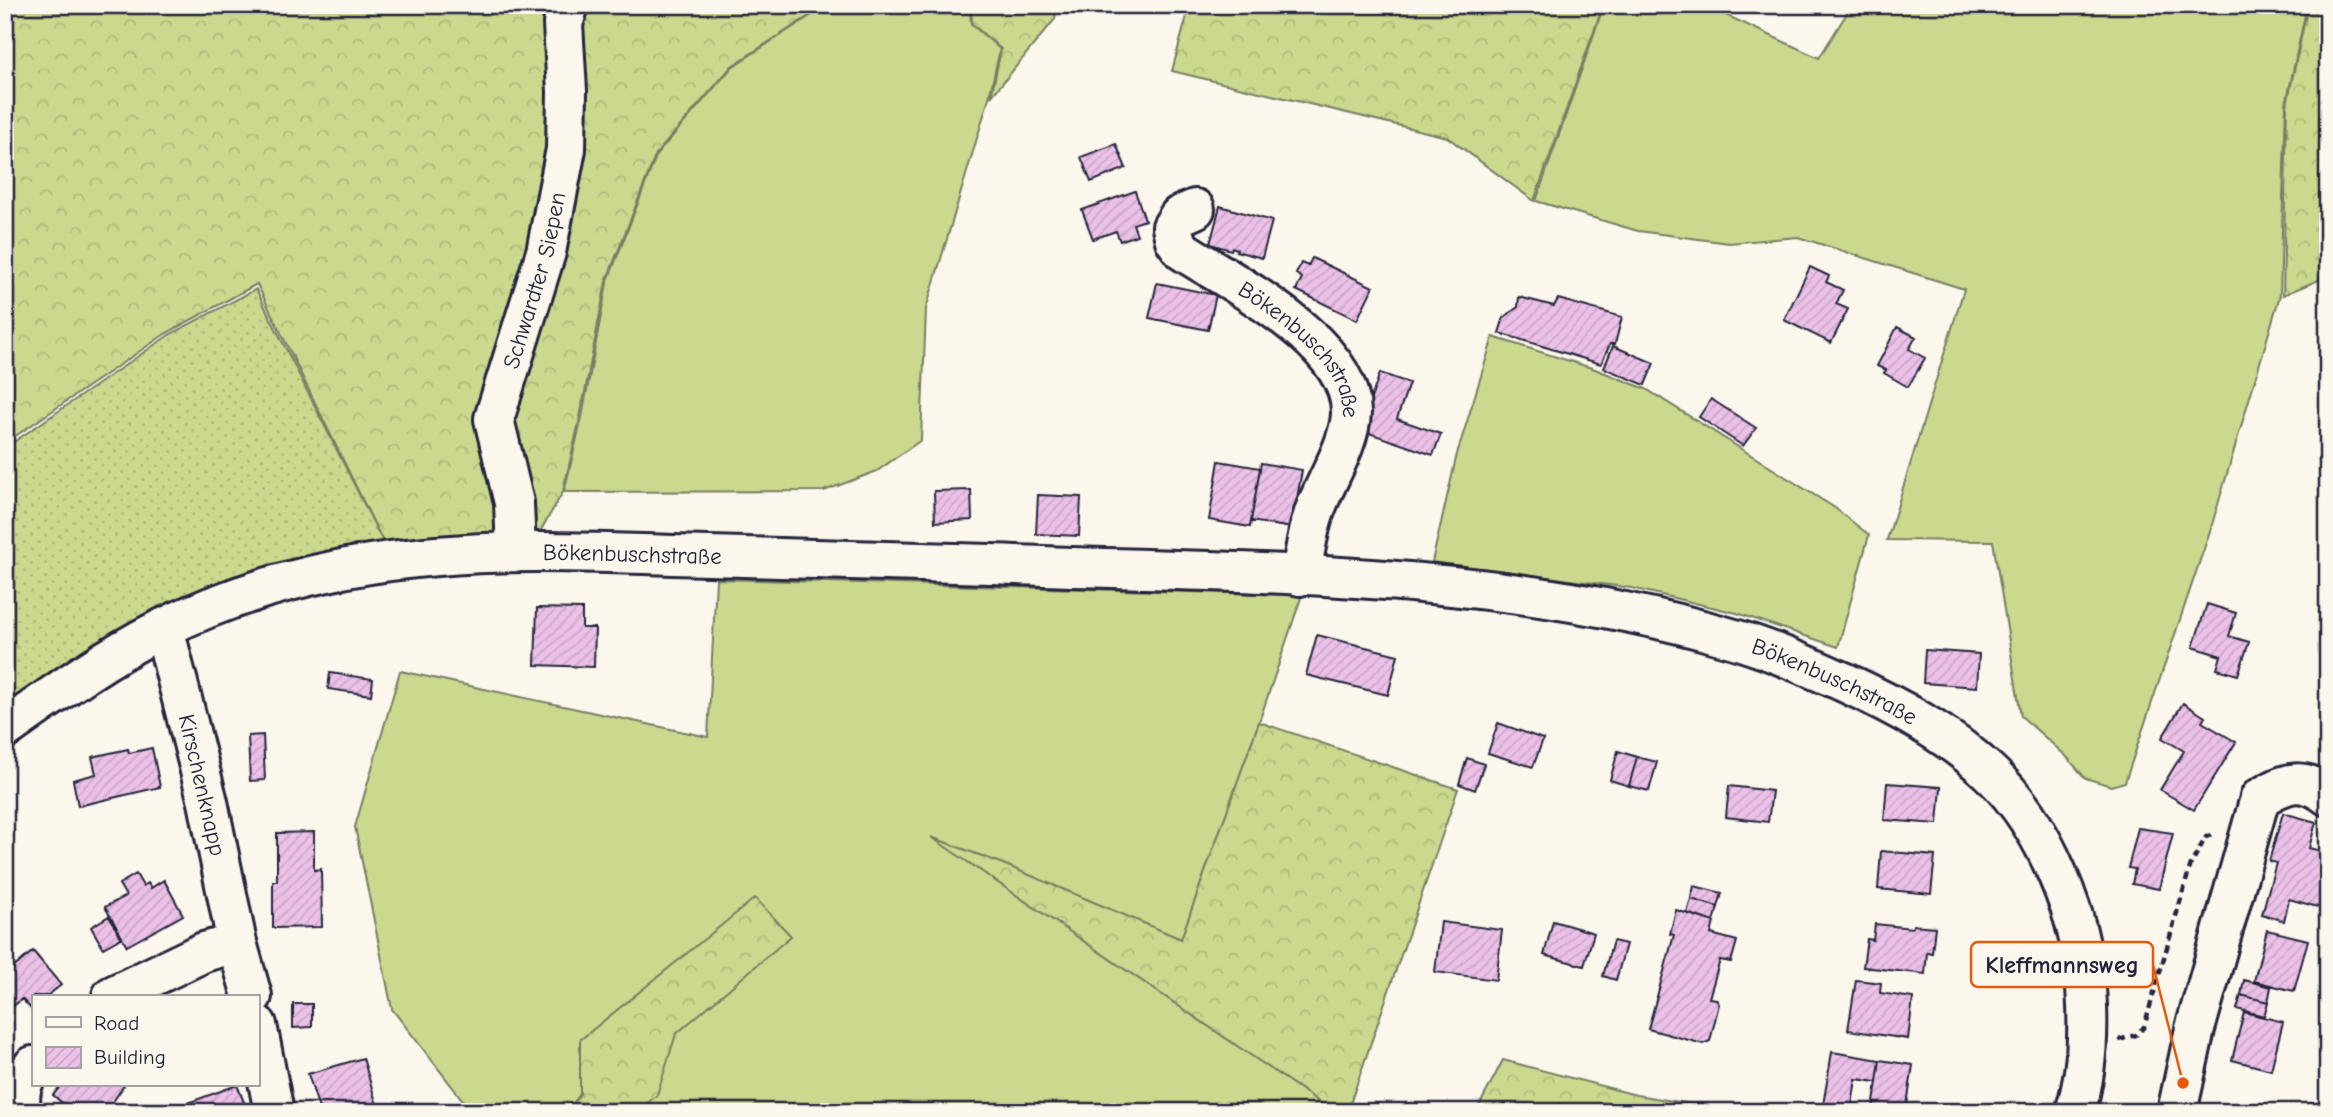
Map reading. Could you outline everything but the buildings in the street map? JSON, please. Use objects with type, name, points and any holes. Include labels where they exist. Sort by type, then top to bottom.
[{"type":"main road","name":"Schwardter Siepen","points":[[516,552],[514,503],[494,419],[546,252],[566,149],[567,91],[563,24],[569,5]]},
{"type":"main road","name":"Bökenbuschstraße","points":[[1195,209],[1179,216],[1172,227],[1175,240],[1183,251],[1285,315],[1321,349],[1345,383],[1351,413],[1343,445],[1314,514],[1300,576]]},
{"type":"main road","name":"Bökenbuschstraße","points":[[5,729],[132,644],[172,624],[282,583],[334,570],[441,555],[554,551],[896,560],[1300,576],[1484,590],[1567,602],[1651,618],[1731,638],[1799,661],[1931,727],[1992,775],[2029,821],[2058,874],[2077,928],[2085,985],[2087,1041],[2080,1097],[2075,1112]]},
{"type":"main road","points":[[172,624],[250,877]]},
{"type":"main road","name":"Kirschenknapp","points":[[172,624],[237,943],[252,995]]},
{"type":"main road","points":[[2177,1112],[2195,1028],[2260,798],[2284,783],[2306,784],[2328,796]]},
{"type":"main road","points":[[114,995],[204,952],[237,943]]},
{"type":"main road","points":[[259,1035],[274,1112]]},
{"type":"main road","points":[[22,1112],[19,1102],[23,1078],[32,1067]]},
{"type":"path","points":[[2087,1041],[2122,1040],[2136,1035],[2144,1027],[2191,864],[2206,837],[2255,814]]},
{"type":"green space","points":[[5,5],[826,5],[732,66],[656,154],[606,282],[563,492],[538,535],[384,544],[257,284],[165,334],[5,443]]},
{"type":"green space","points":[[827,5],[970,5],[971,24],[1000,49],[989,98],[926,309],[921,440],[877,471],[824,491],[564,492],[582,417],[607,283],[657,154],[732,67]]},
{"type":"green space","points":[[971,5],[1057,5],[1055,19],[991,97],[1001,49],[972,24]]},
{"type":"green space","points":[[1190,5],[1603,5],[1534,201],[1447,137],[1172,71]]},
{"type":"green space","points":[[1604,5],[1704,5],[1819,58],[1852,5],[2307,5],[2286,104],[2280,295],[2211,528],[2125,782],[2111,786],[2085,778],[2066,756],[2021,716],[1993,541],[1887,540],[1964,289],[1798,237],[1729,243],[1638,231],[1536,201]]},
{"type":"green space","points":[[2308,5],[2328,5],[2328,276],[2283,295],[2287,104]]},
{"type":"green space","points":[[256,289],[384,544],[5,710],[5,448],[169,335]]},
{"type":"green space","points":[[1493,337],[1595,369],[1646,389],[1835,508],[1869,535],[1838,647],[1737,613],[1632,588],[1432,562],[1457,454]]},
{"type":"green space","points":[[716,579],[1302,595],[1181,939],[1003,864],[935,839],[1334,1112],[472,1112],[392,1009],[355,827],[400,671],[708,737]]},
{"type":"green space","points":[[1259,722],[1458,789],[1350,1104],[1371,1112],[1334,1112],[931,837],[1003,864],[1181,939]]},
{"type":"green space","points":[[755,898],[791,936],[676,1034],[657,1095],[637,1112],[567,1112],[580,1094],[580,1040]]},
{"type":"green space","points":[[1503,1060],[1636,1095],[1742,1112],[1476,1112]]},
{"type":"place","name":"Kleffmannsweg","points":[[2183,1083]]}]
